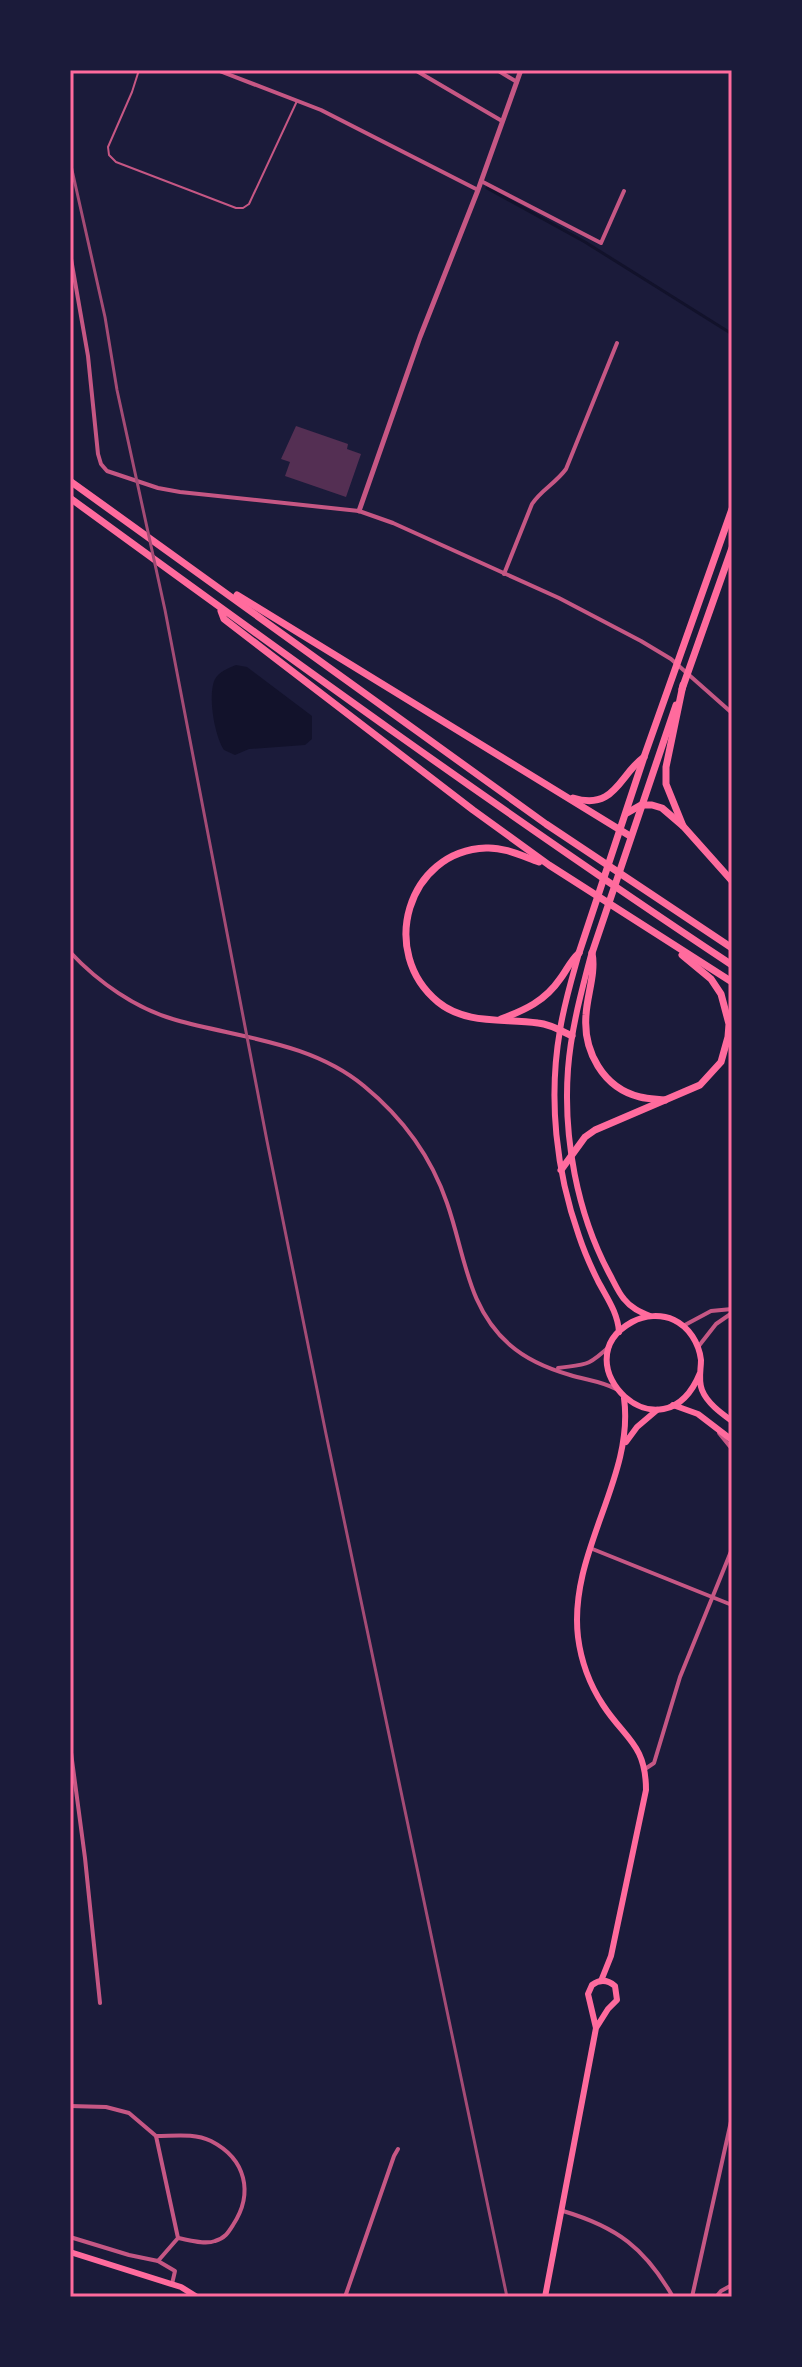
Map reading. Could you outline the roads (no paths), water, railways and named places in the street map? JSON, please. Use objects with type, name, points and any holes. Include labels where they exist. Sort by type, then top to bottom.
[{"type":"highway","points":[[70,481],[546,824],[732,948]]},
{"type":"highway","points":[[70,498],[220,609],[534,832],[732,965]]},
{"type":"highway","points":[[495,1021],[525,1010],[541,1000],[579,953],[644,757],[732,509]]},
{"type":"highway","points":[[667,1100],[639,1097],[622,1090],[610,1081],[594,1060],[586,1035],[585,1018],[594,962],[592,953],[732,548]]},
{"type":"highway","points":[[191,567],[630,836]]},
{"type":"highway","points":[[220,609],[224,619],[473,810],[549,865],[732,982]]},
{"type":"highway","points":[[683,685],[666,767],[666,784],[683,826]]},
{"type":"highway","points":[[559,793],[580,800],[605,798],[644,757]]},
{"type":"highway","points":[[627,813],[641,805],[662,808],[683,826],[732,881]]},
{"type":"highway","points":[[549,865],[501,849],[473,850],[449,859],[434,870],[414,896],[405,922],[405,943],[418,980],[440,1004],[471,1017],[541,1023],[572,1036]]},
{"type":"highway","points":[[561,1170],[585,1137],[595,1130],[700,1085],[721,1062],[728,1037],[727,1010],[711,979],[684,958],[679,949]]},
{"type":"main road","points":[[579,953],[560,1030],[554,1098],[561,1170],[583,1246],[615,1312],[619,1332]]},
{"type":"main road","points":[[592,953],[572,1036],[568,1096],[572,1153],[580,1193],[606,1267],[625,1300],[650,1316],[662,1317],[683,1326],[693,1337],[701,1361],[701,1389],[708,1400],[732,1421]]},
{"type":"main road","points":[[650,1316],[628,1324],[611,1346],[607,1364],[616,1389],[634,1405],[658,1409],[685,1398],[700,1373]]},
{"type":"main road","points":[[596,2028],[588,1994],[601,1981],[611,1956],[646,1790],[645,1769],[638,1748],[603,1705],[589,1679],[582,1658],[577,1616],[581,1582],[590,1548],[624,1445],[624,1398]]},
{"type":"main road","points":[[673,1405],[698,1414],[732,1440]]},
{"type":"main road","points":[[624,1445],[637,1427],[658,1409]]},
{"type":"main road","points":[[545,2297],[596,2028],[615,2004],[618,1995],[611,1983],[611,1956]]},
{"type":"main road","points":[[601,1981],[611,1983]]},
{"type":"main road","points":[[591,2004],[598,2009],[608,2009]]},
{"type":"main road","points":[[70,2252],[172,2284],[197,2297]]},
{"type":"street","points":[[217,70],[298,100],[478,190]]},
{"type":"street","points":[[415,70],[503,122]]},
{"type":"street","points":[[497,70],[517,82]]},
{"type":"street","points":[[359,511],[420,337],[521,70]]},
{"type":"street","points":[[481,181],[601,243],[624,191]]},
{"type":"street","points":[[70,253],[88,356],[98,454],[107,471],[151,486],[210,497],[359,511],[393,523],[559,598],[641,641],[671,659],[732,713]]},
{"type":"street","points":[[504,574],[532,504],[566,469],[617,343]]},
{"type":"street","points":[[70,952],[122,995],[174,1020],[301,1051],[362,1084],[408,1128],[434,1168],[448,1205],[470,1285],[479,1308],[492,1327],[512,1347],[536,1362],[616,1389]]},
{"type":"street","points":[[683,1326],[711,1311],[732,1311]]},
{"type":"street","points":[[698,1347],[716,1324],[732,1311]]},
{"type":"street","points":[[555,1369],[585,1366],[611,1346]]},
{"type":"street","points":[[715,1428],[732,1449]]},
{"type":"street","points":[[590,1548],[732,1605]]},
{"type":"street","points":[[645,1769],[654,1763],[680,1677],[732,1549]]},
{"type":"street","points":[[70,1745],[100,2003]]},
{"type":"street","points":[[70,2106],[106,2107],[129,2113],[156,2136],[178,2238]]},
{"type":"street","points":[[692,2297],[732,2117]]},
{"type":"street","points":[[156,2136],[192,2135],[210,2140],[236,2162],[246,2183],[245,2202],[227,2236],[212,2243],[178,2238]]},
{"type":"street","points":[[345,2297],[398,2149]]},
{"type":"street","points":[[562,2211],[612,2229],[632,2244],[656,2268],[673,2297]]},
{"type":"street","points":[[70,2237],[158,2261],[175,2271],[172,2284]]},
{"type":"street","points":[[158,2261],[178,2238]]},
{"type":"street","points":[[716,2297],[732,2285]]},
{"type":"lane","points":[[139,70],[108,147],[109,155],[116,162],[236,208],[249,204],[298,100]]},
{"type":"waterway","points":[[487,188],[585,242],[732,334]]},
{"type":"railway","points":[[70,161],[165,610],[326,1434],[507,2297]]}]
